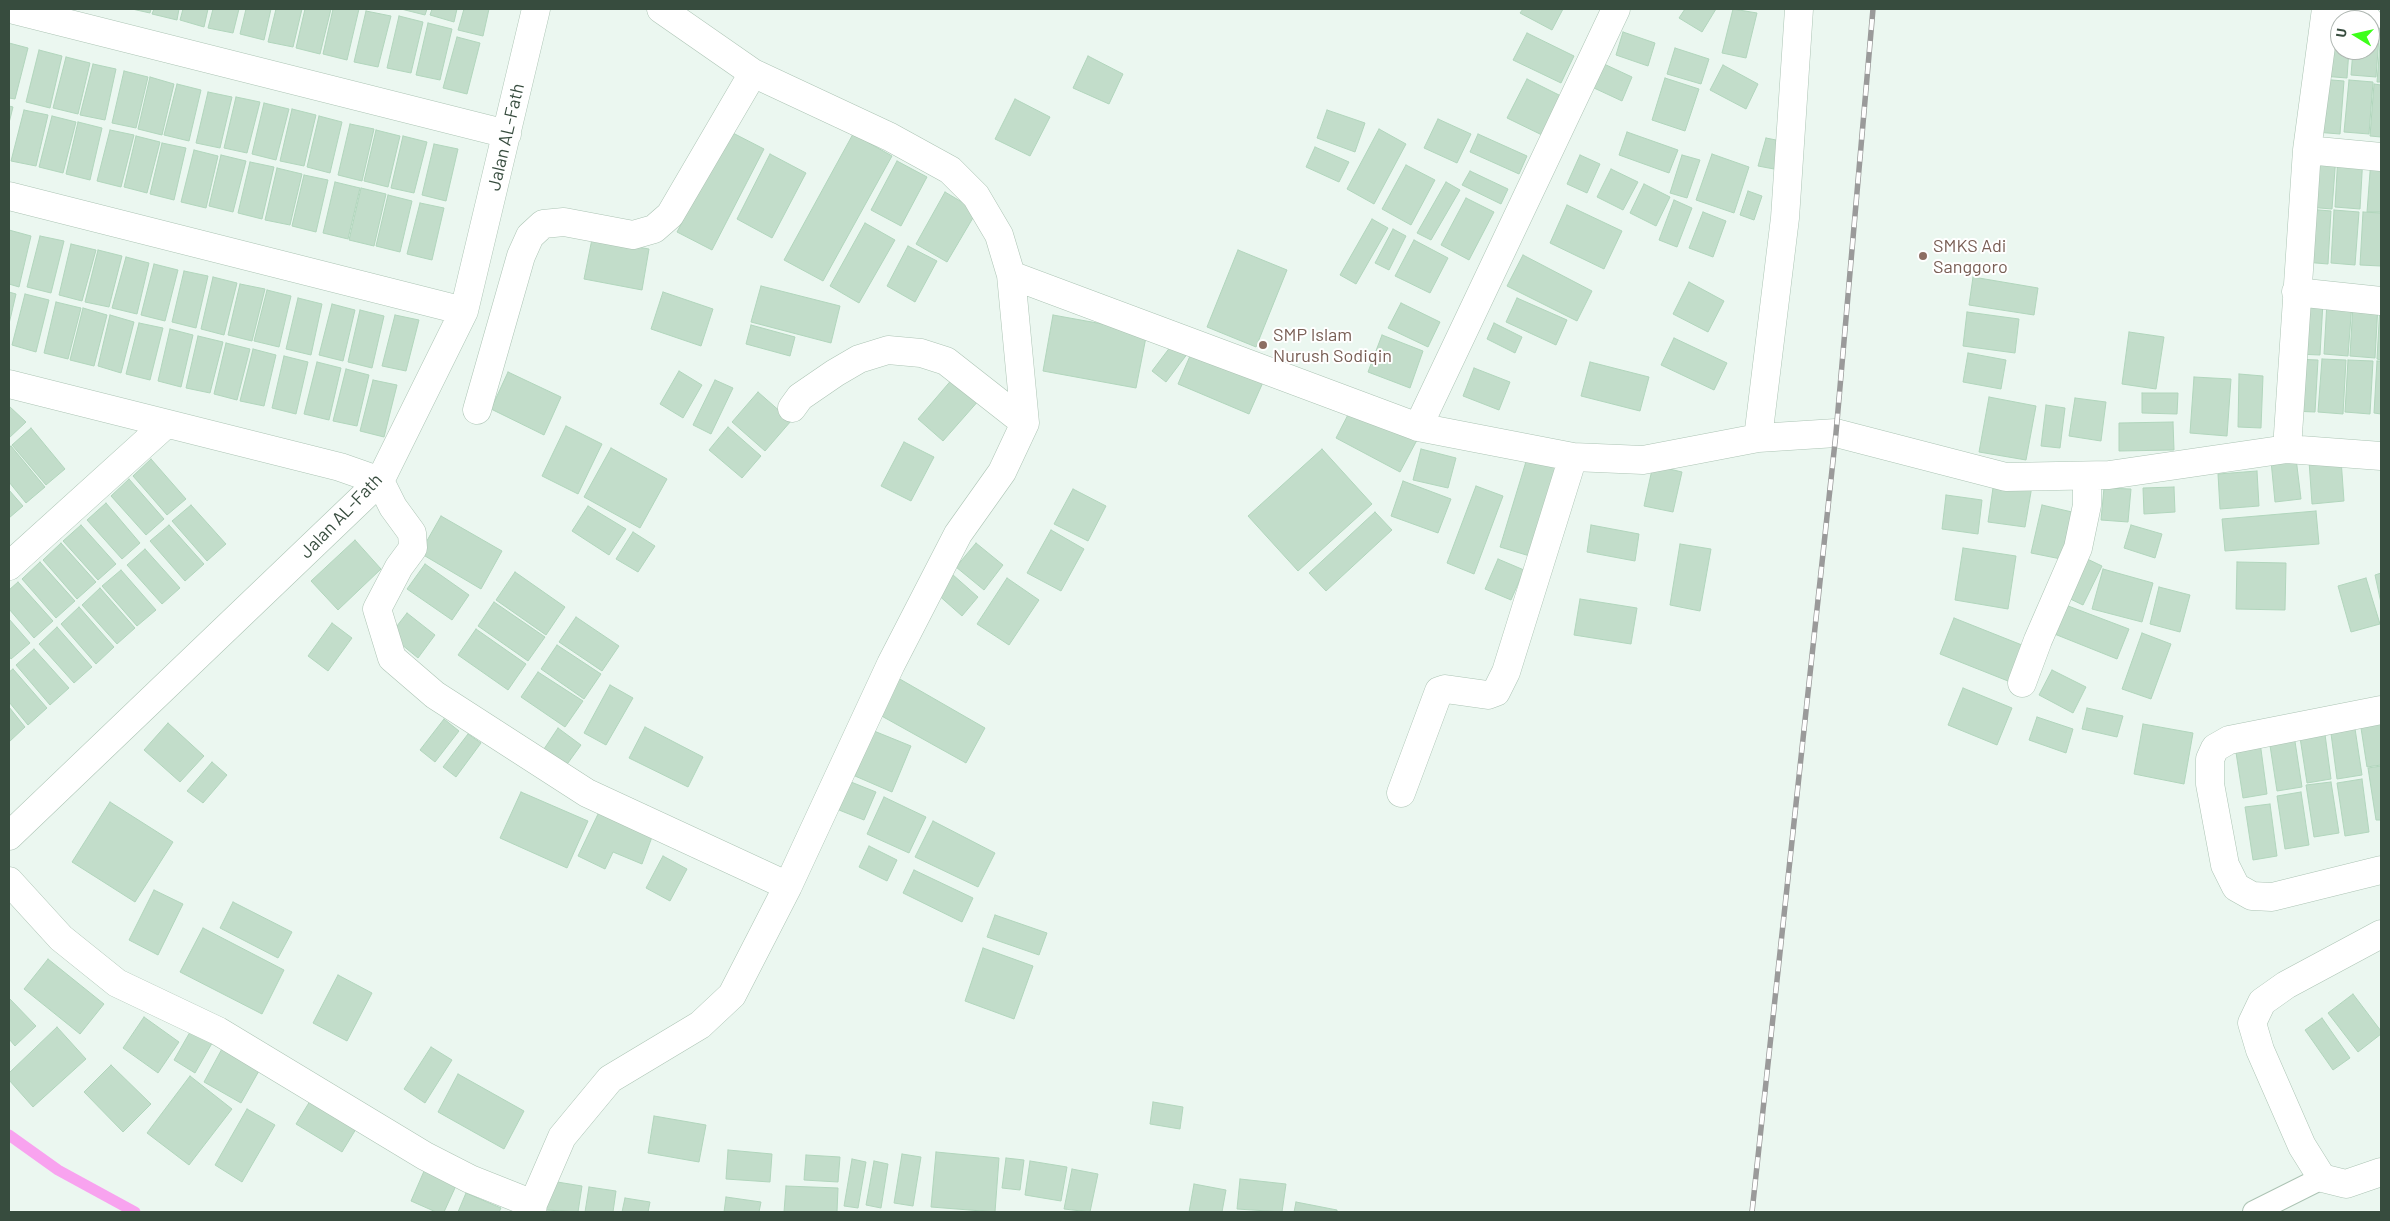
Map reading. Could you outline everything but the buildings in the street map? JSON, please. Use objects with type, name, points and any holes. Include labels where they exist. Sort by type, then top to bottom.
[{"type":"street","points":[[10,9],[507,134]]},
{"type":"street","name":"Jalan AL-Fath","points":[[9,836],[380,481],[464,310],[536,9]]},
{"type":"street","points":[[9,881],[61,938],[117,983],[218,1031],[425,1156],[532,1208],[562,1136],[610,1079],[700,1025],[732,995],[788,886],[891,664],[958,534],[1002,472],[1025,423],[1010,275],[999,235],[976,196],[950,170],[890,138],[753,73],[661,9]]},
{"type":"street","points":[[1418,427],[1616,9]]},
{"type":"street","points":[[1758,438],[1785,218],[1799,9]]},
{"type":"street","points":[[2287,449],[2307,150],[2325,13]]},
{"type":"street","points":[[477,410],[522,256],[530,236],[543,224],[564,222],[633,235],[654,229],[670,215],[753,73]]},
{"type":"street","points":[[2307,150],[2381,157]]},
{"type":"street","points":[[9,196],[464,310]]},
{"type":"street","points":[[1010,275],[1418,427],[1573,457],[1643,460],[1758,438],[1836,433],[2006,477],[2087,476],[2287,449],[2381,456]]},
{"type":"street","points":[[2296,292],[2381,301]]},
{"type":"street","points":[[792,408],[800,397],[835,373],[860,359],[888,350],[921,352],[946,361],[1025,423]]},
{"type":"street","points":[[9,384],[340,467],[380,481],[393,507],[412,533],[413,548],[398,567],[377,609],[392,658],[434,695],[587,793],[788,886]]},
{"type":"street","points":[[9,566],[166,424]]},
{"type":"street","points":[[1400,793],[1439,691],[1446,688],[1488,695],[1496,692],[1506,672],[1573,457]]},
{"type":"street","points":[[2022,683],[2038,640],[2078,548],[2086,512],[2087,476]]},
{"type":"street","points":[[2381,710],[2229,740],[2215,748],[2210,759],[2210,776],[2224,865],[2236,887],[2252,896],[2272,897],[2381,870]]},
{"type":"street","points":[[2381,934],[2286,985],[2262,1002],[2252,1023],[2260,1050],[2302,1146],[2322,1178],[2346,1184],[2381,1172]]},
{"type":"lane","points":[[2254,1212],[2322,1178]]},
{"type":"waterway","points":[[9,1135],[58,1170],[135,1212]]},
{"type":"railway","points":[[1752,1212],[1836,433],[1873,9]]},
{"type":"place","name":"SMKS Adi Sanggoro","points":[[1923,256]]},
{"type":"place","name":"SMP Islam Nurush Sodiqin","points":[[1263,345]]}]
